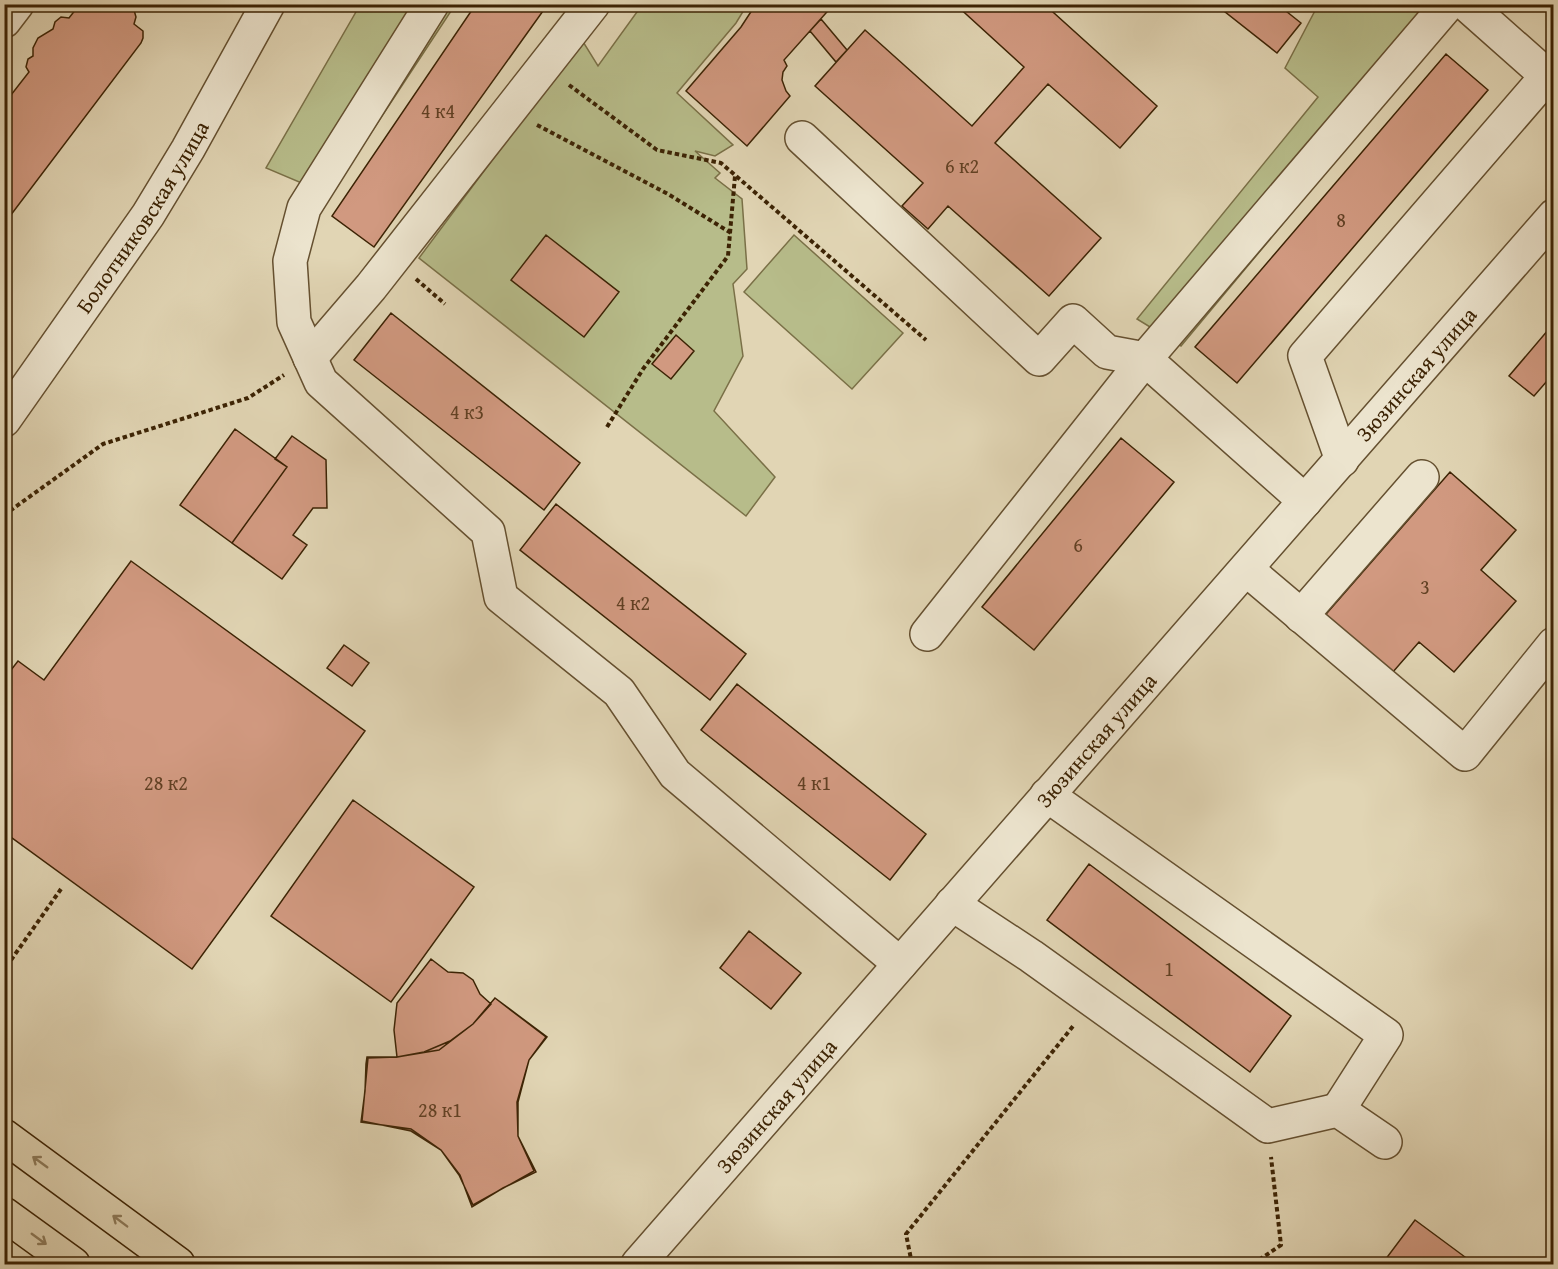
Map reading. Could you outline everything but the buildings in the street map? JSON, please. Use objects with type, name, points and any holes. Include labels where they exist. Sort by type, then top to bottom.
[{"type":"main road","points":[[4,1136],[178,1264]]},
{"type":"main road","points":[[4,1214],[73,1264]]},
{"type":"street","points":[[4,21],[17,4]]},
{"type":"street","name":"Болотниковская улица","points":[[4,420],[148,215],[188,149],[268,4]]},
{"type":"street","points":[[432,4],[304,208],[290,261],[294,322],[321,382],[488,532],[501,597],[620,692],[675,774],[900,964]]},
{"type":"street","points":[[310,358],[371,287],[593,4]]},
{"type":"street","points":[[927,634],[1145,359],[1448,4]]},
{"type":"street","points":[[1342,460],[1305,356],[1550,79],[1466,4]]},
{"type":"street","points":[[802,138],[1039,359],[1073,321],[1107,352],[1145,359],[1305,501]]},
{"type":"street","name":"Зюзинская улица","points":[[638,1264],[1554,216]]},
{"type":"street","points":[[1301,616],[1422,477]]},
{"type":"street","points":[[1246,569],[1464,754],[1554,644]]},
{"type":"street","points":[[952,904],[1094,1001],[1268,1126],[1338,1110],[1386,1035],[1047,795]]},
{"type":"street","points":[[1338,1110],[1385,1142]]},
{"type":"path","points":[[544,67],[657,150],[721,163],[926,339]]},
{"type":"path","points":[[515,104],[537,124],[668,194],[730,232]]},
{"type":"path","points":[[608,427],[643,369],[729,256],[735,175]]},
{"type":"path","points":[[4,515],[103,444],[248,398],[310,358]]},
{"type":"path","points":[[11,960],[61,889]]},
{"type":"path","points":[[912,1264],[906,1234],[1094,1001]]},
{"type":"path","points":[[1253,1264],[1281,1245],[1268,1126]]},
{"type":"green space","points":[[360,5],[455,5],[330,195],[266,168]]},
{"type":"green space","points":[[642,5],[747,5],[736,23],[677,93],[733,145],[715,156],[695,151],[720,173],[715,178],[742,199],[747,269],[733,284],[743,356],[714,411],[775,477],[746,516],[419,258],[582,40],[598,66]]},
{"type":"green space","points":[[1318,5],[1465,5],[1181,346],[1137,319],[1318,97],[1285,68]]},
{"type":"green space","points":[[794,235],[903,333],[852,389],[744,292]]}]
